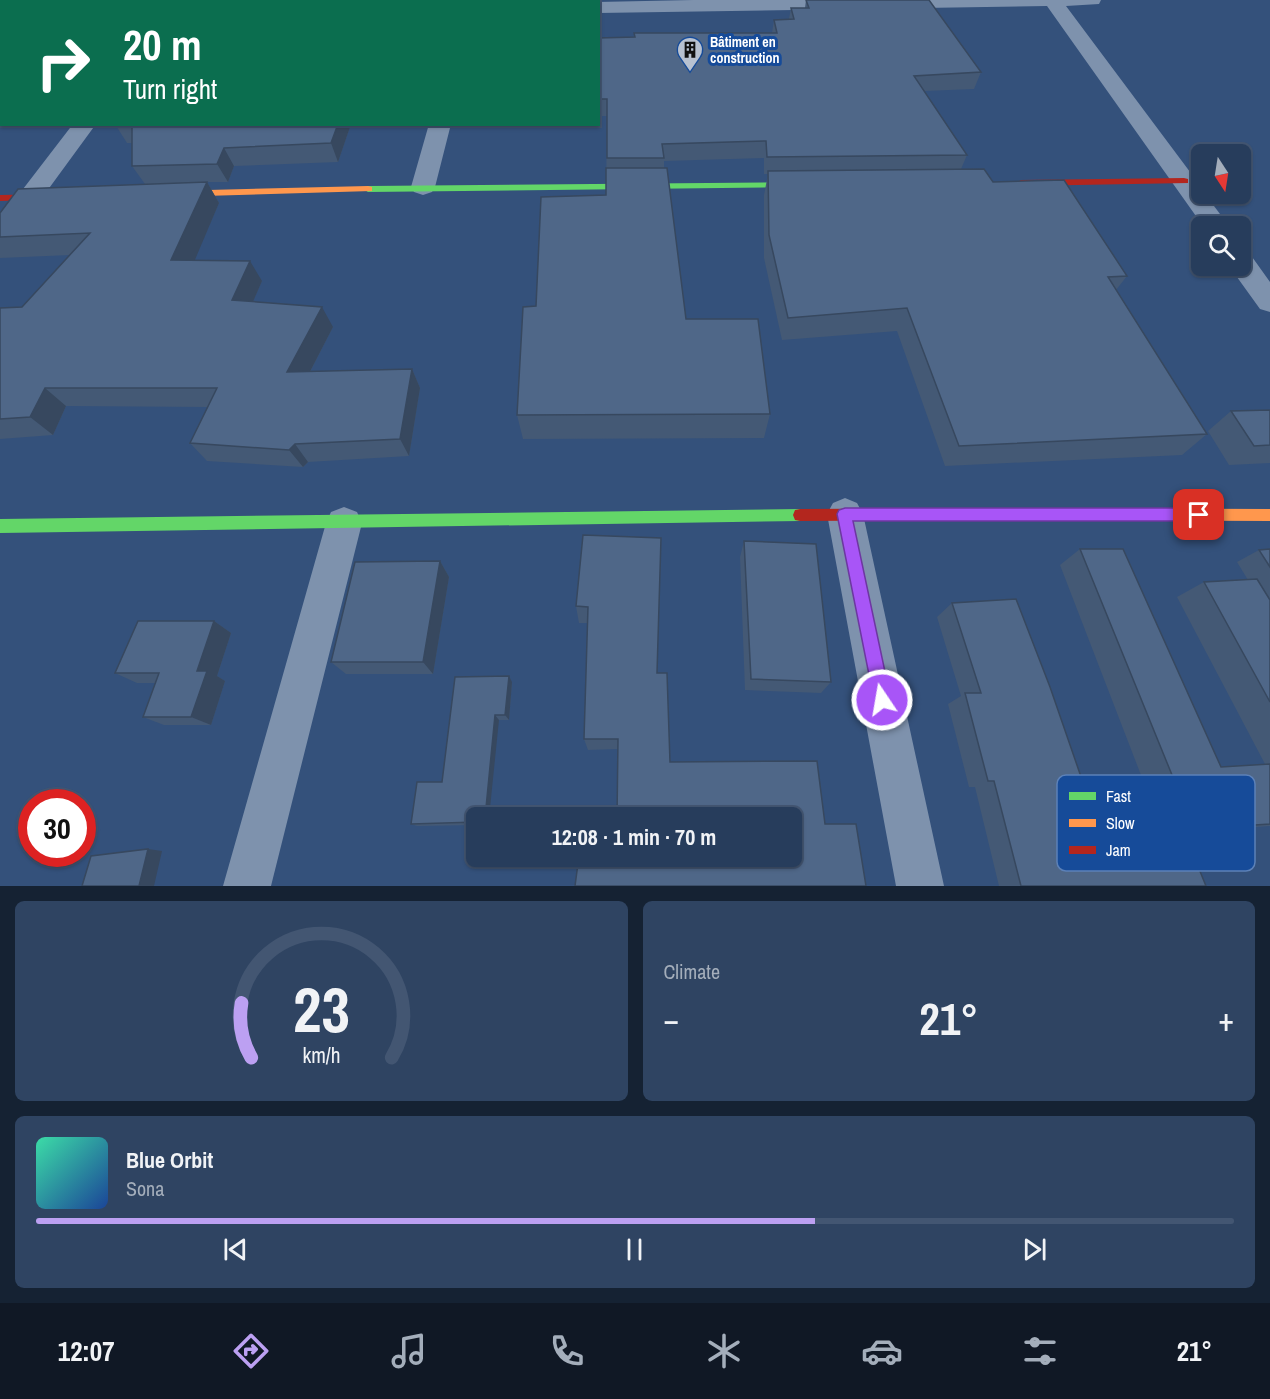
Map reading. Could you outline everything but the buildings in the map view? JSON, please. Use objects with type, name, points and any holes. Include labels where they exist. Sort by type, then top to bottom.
[{"type":"street","points":[[1052,0],[1209,216]]},
{"type":"street","points":[[600,7],[1092,0]]},
{"type":"street","points":[[0,237],[83,126]]},
{"type":"street","points":[[423,188],[439,126]]},
{"type":"street","points":[[1007,183],[1184,181]]},
{"type":"street","points":[[160,195],[423,188],[830,184]]},
{"type":"street","points":[[0,198],[76,197]]},
{"type":"street","points":[[1251,276],[1270,302]]},
{"type":"street","points":[[845,514],[920,886]]},
{"type":"street","points":[[0,526],[344,523],[845,514],[1270,515]]},
{"type":"street","points":[[247,886],[344,523]]},
{"type":"traffic: fast","points":[[368,189],[810,185]]},
{"type":"traffic: fast","points":[[0,526],[800,515]]},
{"type":"traffic: slow","points":[[169,194],[368,189]]},
{"type":"traffic: slow","points":[[984,514],[1270,515]]},
{"type":"traffic: jam","points":[[1021,183],[1184,181]]},
{"type":"traffic: jam","points":[[0,198],[57,197]]},
{"type":"traffic: jam","points":[[800,515],[984,514]]},
{"type":"place","name":"Bâtiment en construction","points":[[690,73]]},
{"type":"route","points":[[882,700],[845,514],[1199,515]]}]
